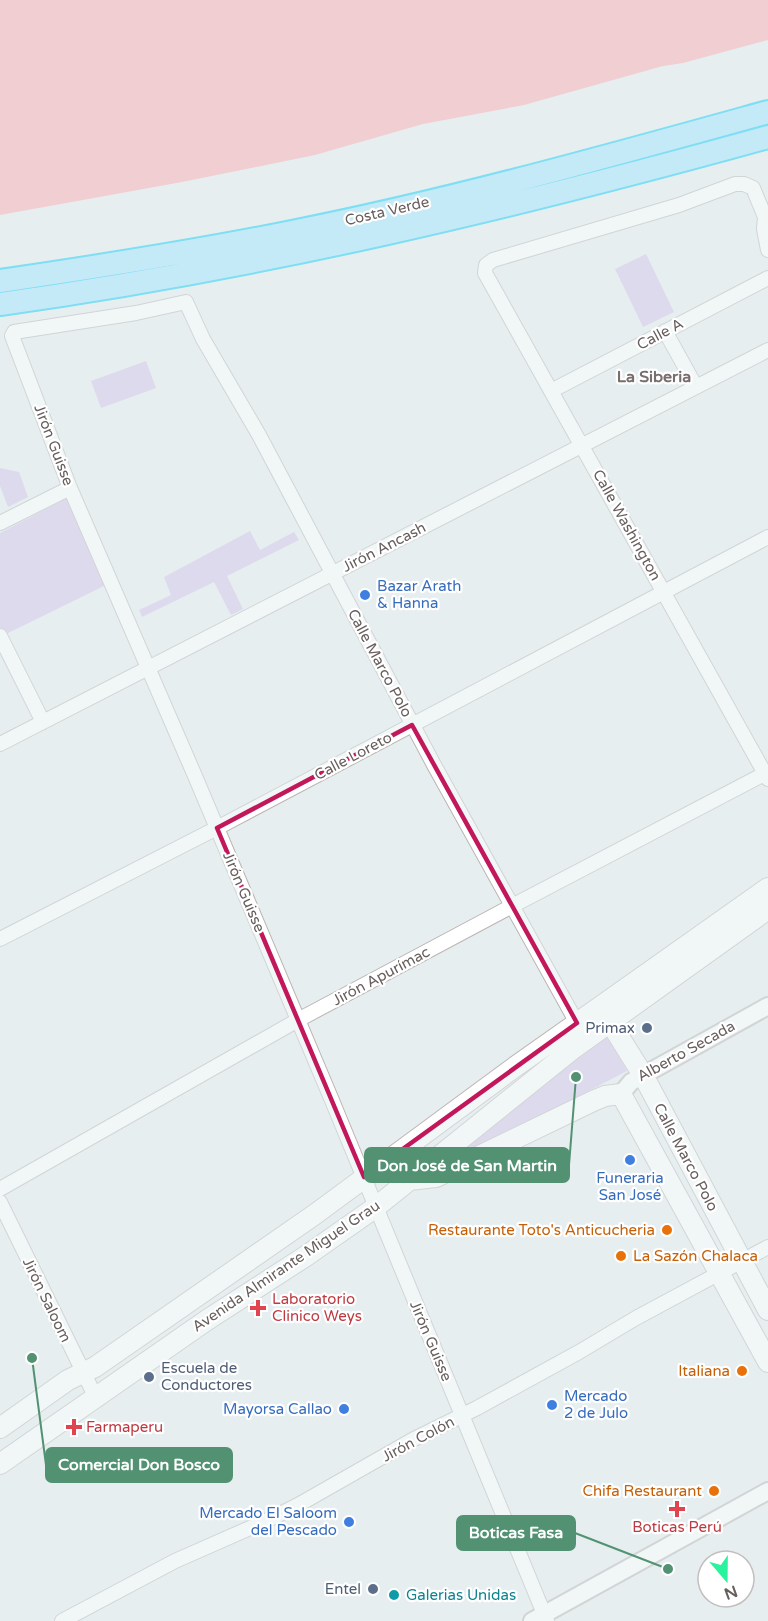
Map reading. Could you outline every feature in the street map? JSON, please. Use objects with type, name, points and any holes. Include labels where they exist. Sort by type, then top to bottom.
[{"type":"highway","name":"Costa Verde","points":[[0,281],[91,268],[287,233],[450,196],[630,151],[768,112]]},
{"type":"highway","name":"Costa Verde","points":[[0,304],[80,293],[293,255],[635,174],[768,137]]},
{"type":"main road","name":"Avenida Almirante Miguel Grau","points":[[0,1464],[376,1206],[605,1013],[768,888]]},
{"type":"main road","name":"Avenida Almirante Miguel Grau","points":[[0,1428],[68,1380],[95,1367],[297,1226],[577,1023],[605,1013],[768,909]]},
{"type":"main road","name":"Calle Marco Polo","points":[[605,1013],[643,1075],[768,1310]]},
{"type":"main road","name":"Calle Marco Polo","points":[[621,1094],[768,1362]]},
{"type":"main road","name":"Alberto Secada","points":[[409,1180],[436,1177],[593,1101],[605,1096],[621,1094]]},
{"type":"street","name":"Calle Washington","points":[[767,247],[765,217],[753,188],[744,184],[735,184],[679,205],[493,260],[486,265],[485,273],[767,774]]},
{"type":"street","name":"Calle A","points":[[551,391],[768,278]]},
{"type":"street","name":"Jirón Guisse","points":[[186,302],[12,336],[70,488],[217,828],[463,1415],[541,1619]]},
{"type":"street","name":"Calle Marco Polo","points":[[186,302],[203,339],[259,435],[412,725],[577,1023]]},
{"type":"street","points":[[665,331],[696,387]]},
{"type":"street","name":"Jirón Ancash","points":[[0,744],[768,350]]},
{"type":"street","points":[[0,523],[70,488]]},
{"type":"street","name":"Calle Loreto","points":[[0,939],[217,828],[768,537]]},
{"type":"street","points":[[0,636],[43,722]]},
{"type":"street","name":"Jirón Apurímac","points":[[0,1189],[298,1020],[767,774]]},
{"type":"street","name":"Alberto Secada","points":[[621,1094],[631,1082],[768,1006]]},
{"type":"street","name":"Jirón Saloom","points":[[0,1202],[82,1374],[96,1398]]},
{"type":"street","name":"Jirón Colón","points":[[62,1621],[175,1561],[268,1520],[768,1247]]},
{"type":"street","points":[[541,1619],[768,1491]]},
{"type":"highlighted area","points":[[412,725],[577,1023],[364,1177],[217,828]]},
{"type":"shaded area","points":[[0,0],[768,0],[768,40],[683,63],[663,66],[524,105],[423,124],[315,155],[0,215]]},
{"type":"shaded area","points":[[646,254],[674,312],[643,327],[615,269]]},
{"type":"shaded area","points":[[146,361],[156,388],[101,408],[91,381]]},
{"type":"shaded area","points":[[0,468],[19,472],[28,497],[8,507],[0,486]]},
{"type":"shaded area","points":[[67,498],[106,585],[0,637],[0,533]]},
{"type":"shaded area","points":[[250,531],[260,550],[294,532],[299,540],[227,576],[243,609],[231,615],[214,582],[142,617],[139,610],[171,595],[164,577]]},
{"type":"shaded area","points":[[599,1035],[608,1036],[627,1071],[432,1172]]},
{"type":"place","name":"Bazar Arath & Hanna","points":[[365,595]]},
{"type":"place","name":"Primax","points":[[647,1028]]},
{"type":"place","name":"Don José de San Martin","points":[[576,1077]]},
{"type":"place","name":"Funeraria San José","points":[[630,1160]]},
{"type":"place","name":"Restaurante Toto's Anticucheria","points":[[667,1230]]},
{"type":"place","name":"La Sazón Chalaca","points":[[621,1256]]},
{"type":"place","name":"Laboratorio Clinico Weys","points":[[258,1308]]},
{"type":"place","name":"Comercial Don Bosco","points":[[32,1358]]},
{"type":"place","name":"Italiana","points":[[742,1371]]},
{"type":"place","name":"Escuela de Conductores","points":[[149,1377]]},
{"type":"place","name":"Mercado 2 de Julo","points":[[552,1405]]},
{"type":"place","name":"Mayorsa Callao","points":[[344,1409]]},
{"type":"place","name":"Farmaperu","points":[[74,1427]]},
{"type":"place","name":"Chifa Restaurant","points":[[714,1491]]},
{"type":"place","name":"Boticas Perú","points":[[677,1509]]},
{"type":"place","name":"Mercado El Saloom del Pescado","points":[[349,1522]]},
{"type":"place","name":"Boticas Fasa","points":[[668,1569]]},
{"type":"place","name":"Entel","points":[[373,1589]]},
{"type":"place","name":"Galerias Unidas","points":[[394,1595]]},
{"type":"district","name":"La Siberia","points":[[654,376]]}]
